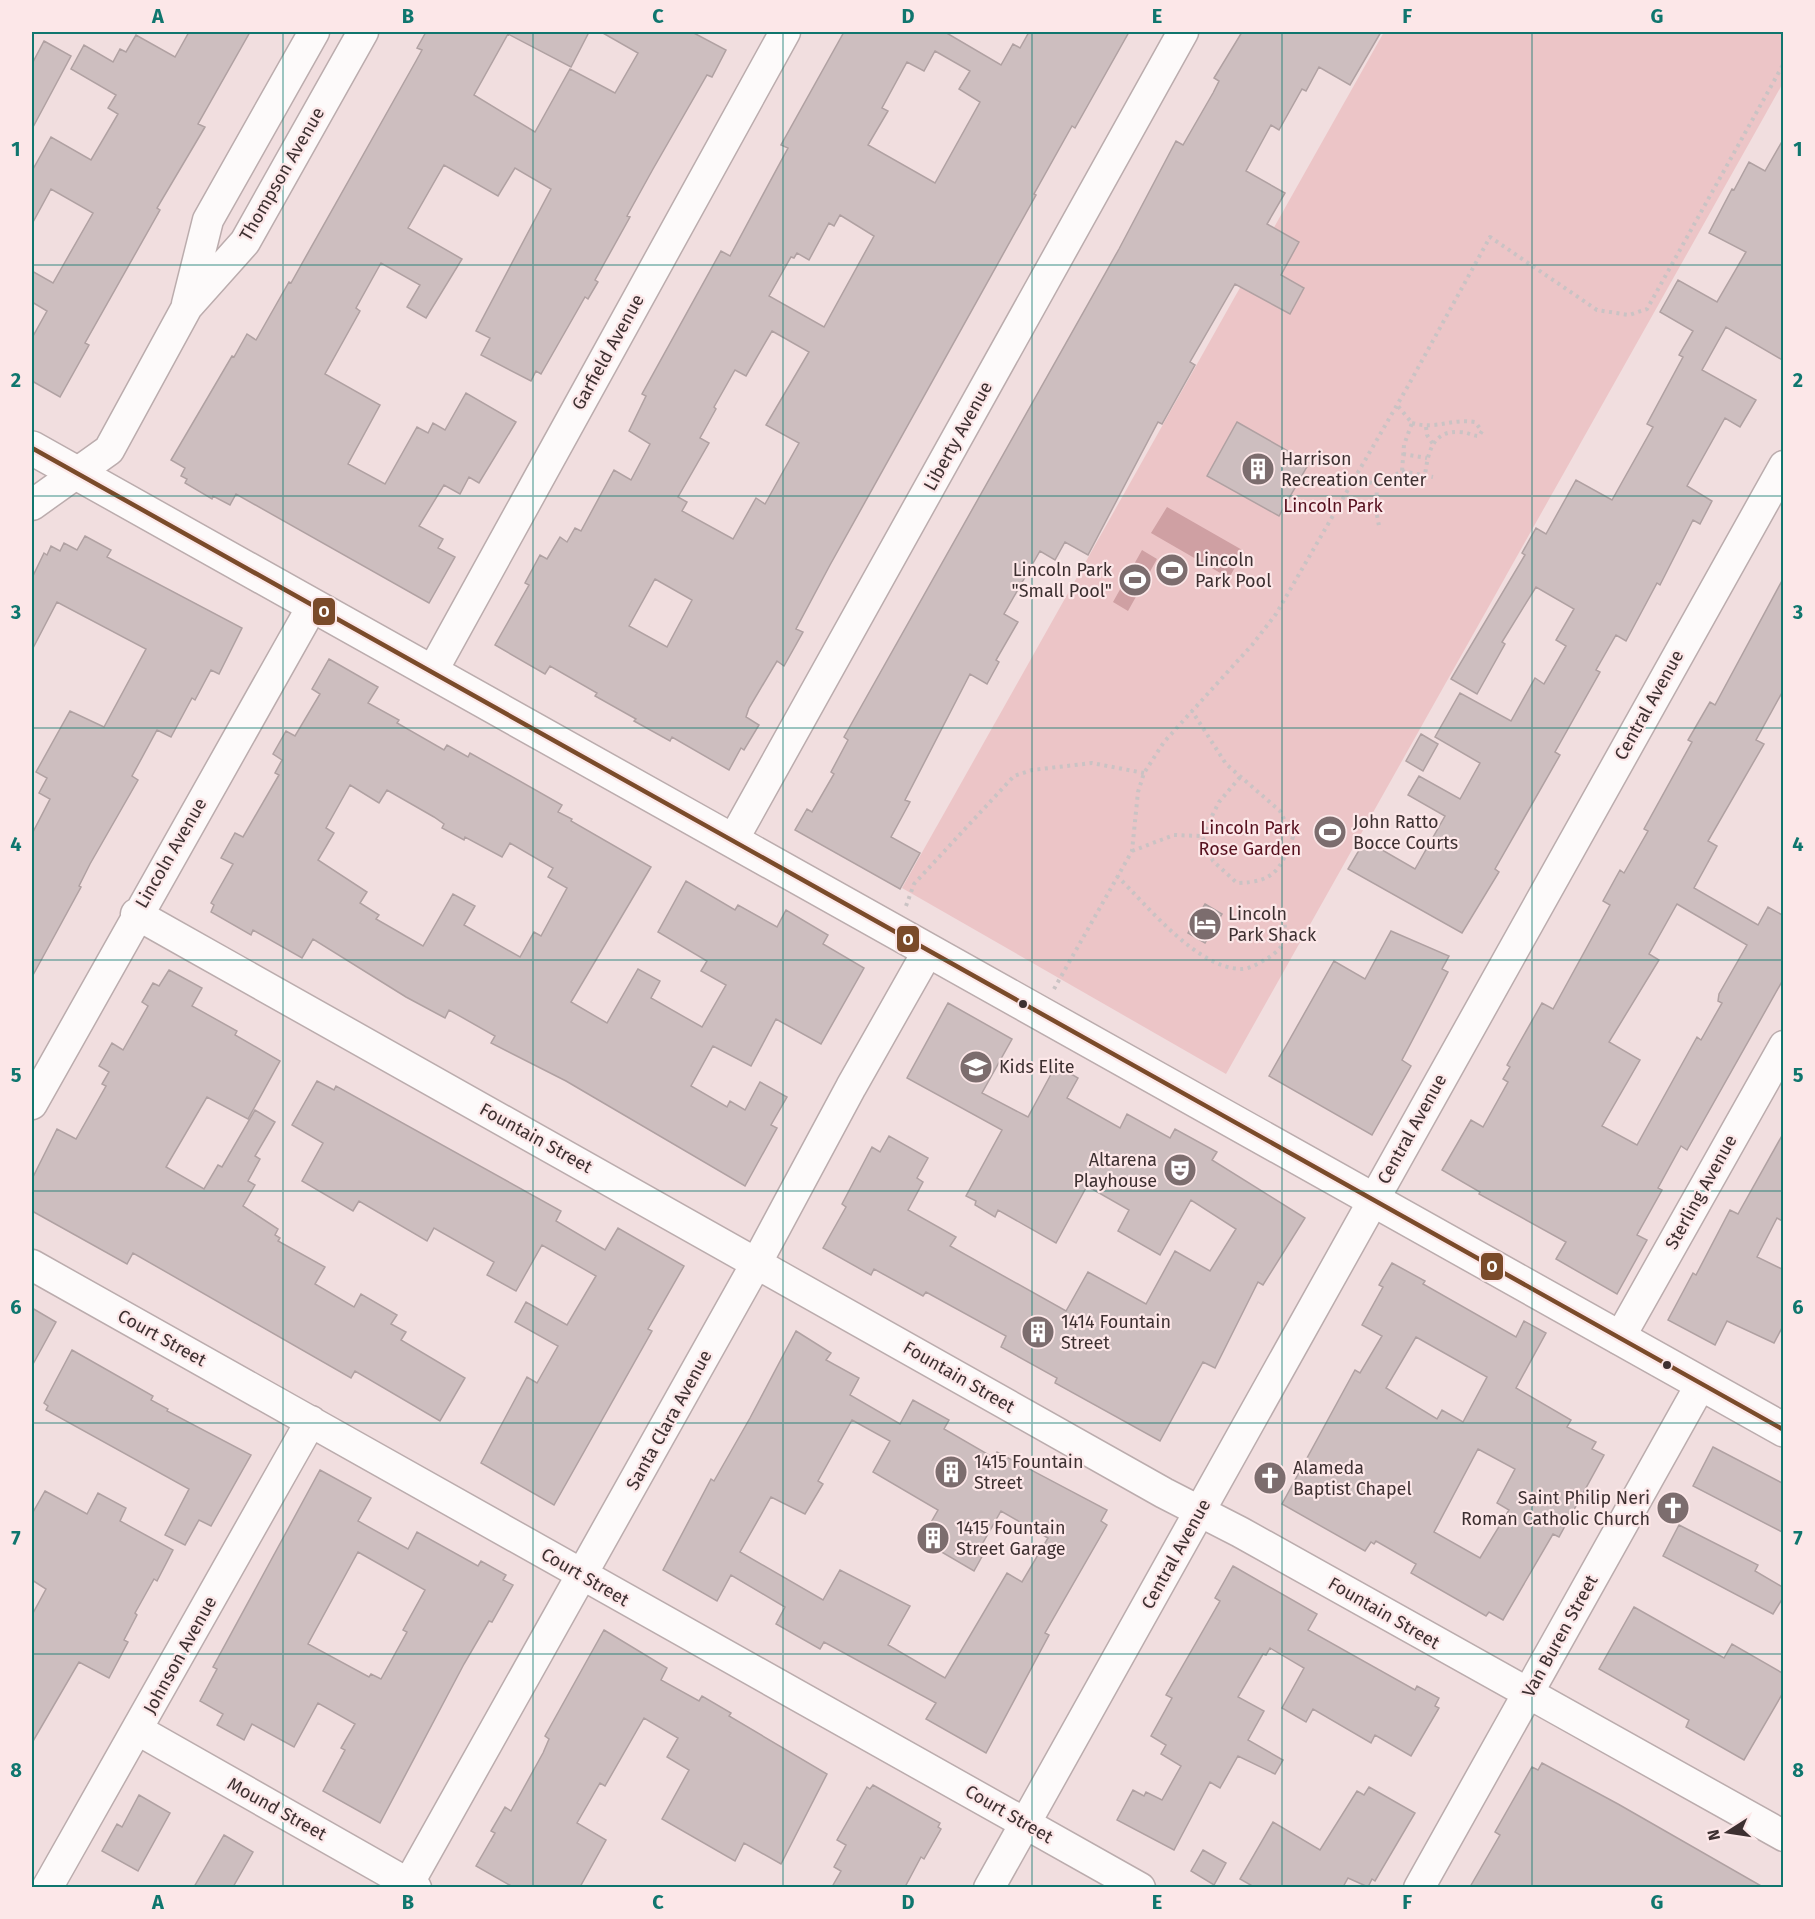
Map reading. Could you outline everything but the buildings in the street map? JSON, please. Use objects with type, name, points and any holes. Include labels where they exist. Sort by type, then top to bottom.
[{"type":"main road","points":[[32,448],[1784,1430]]},
{"type":"street","name":"Thompson Avenue","points":[[187,307],[208,220],[314,32]]},
{"type":"street","name":"Thompson Avenue","points":[[32,505],[109,450],[187,307],[245,242],[363,32]]},
{"type":"street","name":"Garfield Avenue","points":[[432,672],[785,32]]},
{"type":"street","name":"Liberty Avenue","points":[[733,840],[1183,32]]},
{"type":"street","name":"Central Avenue","points":[[989,1887],[1784,466]]},
{"type":"street","name":"Lincoln Avenue","points":[[32,1104],[136,915],[313,605]]},
{"type":"street","name":"Fountain Street","points":[[136,915],[1528,1695],[1784,1836]]},
{"type":"street","name":"Santa Clara Avenue","points":[[410,1886],[758,1262],[851,1087],[928,951]]},
{"type":"street","name":"Sterling Avenue","points":[[1619,1339],[1784,1046]]},
{"type":"street","name":"Court Street","points":[[32,1264],[1140,1887]]},
{"type":"street","name":"Van Buren Street","points":[[1419,1887],[1701,1384]]},
{"type":"street","name":"Johnson Avenue","points":[[47,1887],[138,1730],[311,1420]]},
{"type":"street","name":"Mound Street","points":[[138,1730],[410,1886]]},
{"type":"path","points":[[1040,1013],[1132,850],[1138,792],[1144,773],[1164,742],[1252,645],[1276,614],[1397,405],[1490,237],[1597,310],[1629,315],[1647,309],[1784,63]]},
{"type":"path","points":[[1397,405],[1412,423],[1426,427],[1466,421],[1475,423],[1482,431],[1479,436],[1457,431],[1446,434],[1433,444],[1427,458],[1425,475]]},
{"type":"path","points":[[1402,471],[1403,454],[1412,423]]},
{"type":"path","points":[[1426,427],[1427,435],[1433,444]]},
{"type":"path","points":[[1403,454],[1427,458]]},
{"type":"path","points":[[1355,477],[1377,485],[1402,471],[1433,477]]},
{"type":"path","points":[[1377,485],[1376,510],[1379,526]]},
{"type":"path","points":[[1192,711],[1226,764],[1280,811],[1293,837],[1278,871],[1260,882],[1237,883],[1213,861],[1202,836]]},
{"type":"path","points":[[896,932],[914,884],[1014,776],[1032,770],[1092,763],[1144,773]]},
{"type":"path","points":[[1202,836],[1219,802],[1241,776]]},
{"type":"path","points":[[1132,850],[1174,835],[1202,836]]},
{"type":"path","points":[[1117,876],[1172,933],[1195,951],[1220,963],[1243,969],[1262,962],[1284,946],[1287,937],[1284,920]]},
{"type":"green space","name":"Lincoln Park","points":[[1384,32],[1783,32],[1783,83],[1226,1074],[902,888]]},
{"type":"shaded area","points":[[1167,507],[1244,551],[1229,578],[1151,533]]},
{"type":"shaded area","name":"Lincoln Park \"Small Pool\"","points":[[1142,550],[1157,559],[1128,611],[1113,602]]},
{"type":"transit line","name":"O","points":[[32,448],[1784,1430]]},
{"type":"place","name":"Harrison Recreation Center","points":[[1258,469]]},
{"type":"place","name":"Lincoln Park Pool","points":[[1172,570]]},
{"type":"place","name":"Lincoln Park \"Small Pool\"","points":[[1135,580]]},
{"type":"place","name":"John Ratto Bocce Courts","points":[[1330,832]]},
{"type":"place","name":"Lincoln Park Shack","points":[[1205,924]]},
{"type":"place","name":"Kids Elite","points":[[976,1067]]},
{"type":"place","name":"Altarena Playhouse","points":[[1180,1170]]},
{"type":"place","name":"1414 Fountain Street","points":[[1038,1332]]},
{"type":"place","name":"1415 Fountain Street","points":[[951,1472]]},
{"type":"place","name":"Alameda Baptist Chapel","points":[[1270,1478]]},
{"type":"place","name":"Saint Philip Neri Roman Catholic Church","points":[[1673,1508]]},
{"type":"place","name":"1415 Fountain Street Garage","points":[[933,1538]]},
{"type":"park label","name":"Lincoln Park Rose Garden","points":[[1250,838]]}]
